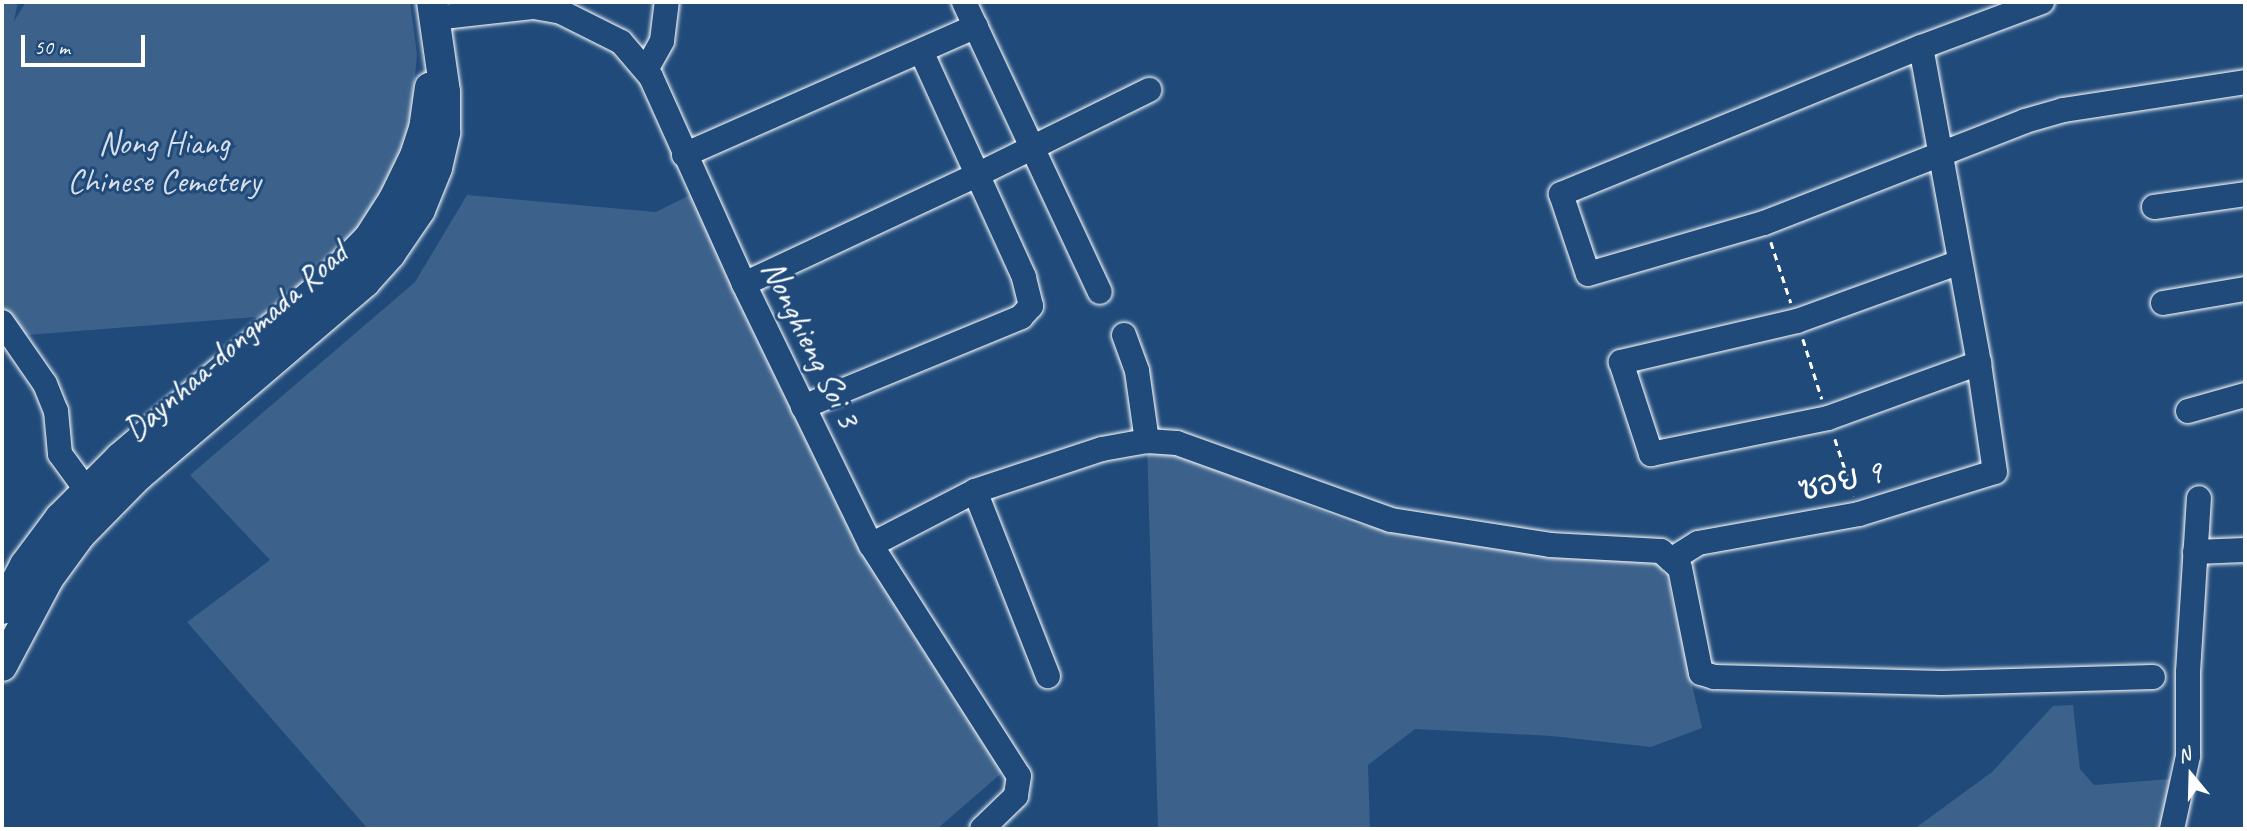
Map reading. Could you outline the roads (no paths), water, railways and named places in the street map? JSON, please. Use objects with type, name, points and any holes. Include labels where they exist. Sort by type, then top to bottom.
[{"type":"main road","name":"Daynhaa-dongmada Road","points":[[2,609],[25,565],[60,518],[121,457],[355,273],[390,254],[420,210],[438,168],[445,132],[445,92],[434,22]]},
{"type":"main road","name":"Daynhaa-dongmada Road","points":[[2,666],[48,579],[80,535],[138,476],[355,273]]},
{"type":"street","points":[[646,70],[662,41],[667,2]]},
{"type":"street","points":[[964,2],[1100,292]]},
{"type":"street","points":[[2042,2],[1921,47],[1561,194],[1588,274],[1764,223],[1939,154],[2063,110],[2245,82]]},
{"type":"street","name":"Nonghieng Soi 3","points":[[434,22],[534,7],[561,12],[621,42],[646,70],[744,284],[871,545],[1018,776],[1016,796],[982,829]]},
{"type":"street","points":[[684,155],[976,26]]},
{"type":"street","points":[[1921,47],[1979,363],[1828,418],[1651,454],[1621,362],[1797,321],[1960,262]]},
{"type":"street","points":[[803,407],[947,350],[1029,311],[1024,277],[921,51]]},
{"type":"street","points":[[744,284],[979,174],[1149,90]]},
{"type":"street","points":[[2154,207],[2245,194]]},
{"type":"street","points":[[2163,303],[2245,289]]},
{"type":"street","points":[[2,322],[45,384],[56,411],[60,454],[87,491]]},
{"type":"street","points":[[1124,335],[1137,371],[1147,441]]},
{"type":"street","name":"ซอย 9","points":[[1671,560],[1698,543],[1860,514],[1995,472],[1979,363]]},
{"type":"street","points":[[2188,411],[2245,395]]},
{"type":"street","points":[[871,545],[975,491],[1102,449],[1147,441],[1177,443],[1391,520],[1550,545],[1661,551],[1680,568],[1701,673],[1714,677],[1942,683],[2153,677]]},
{"type":"street","points":[[975,491],[1048,676]]},
{"type":"street","points":[[2172,829],[2189,756],[2188,672],[2199,498]]},
{"type":"street","points":[[2195,552],[2245,550]]},
{"type":"park label","name":"Nong Hiang Chinese Cemetery","points":[[164,163]]}]
